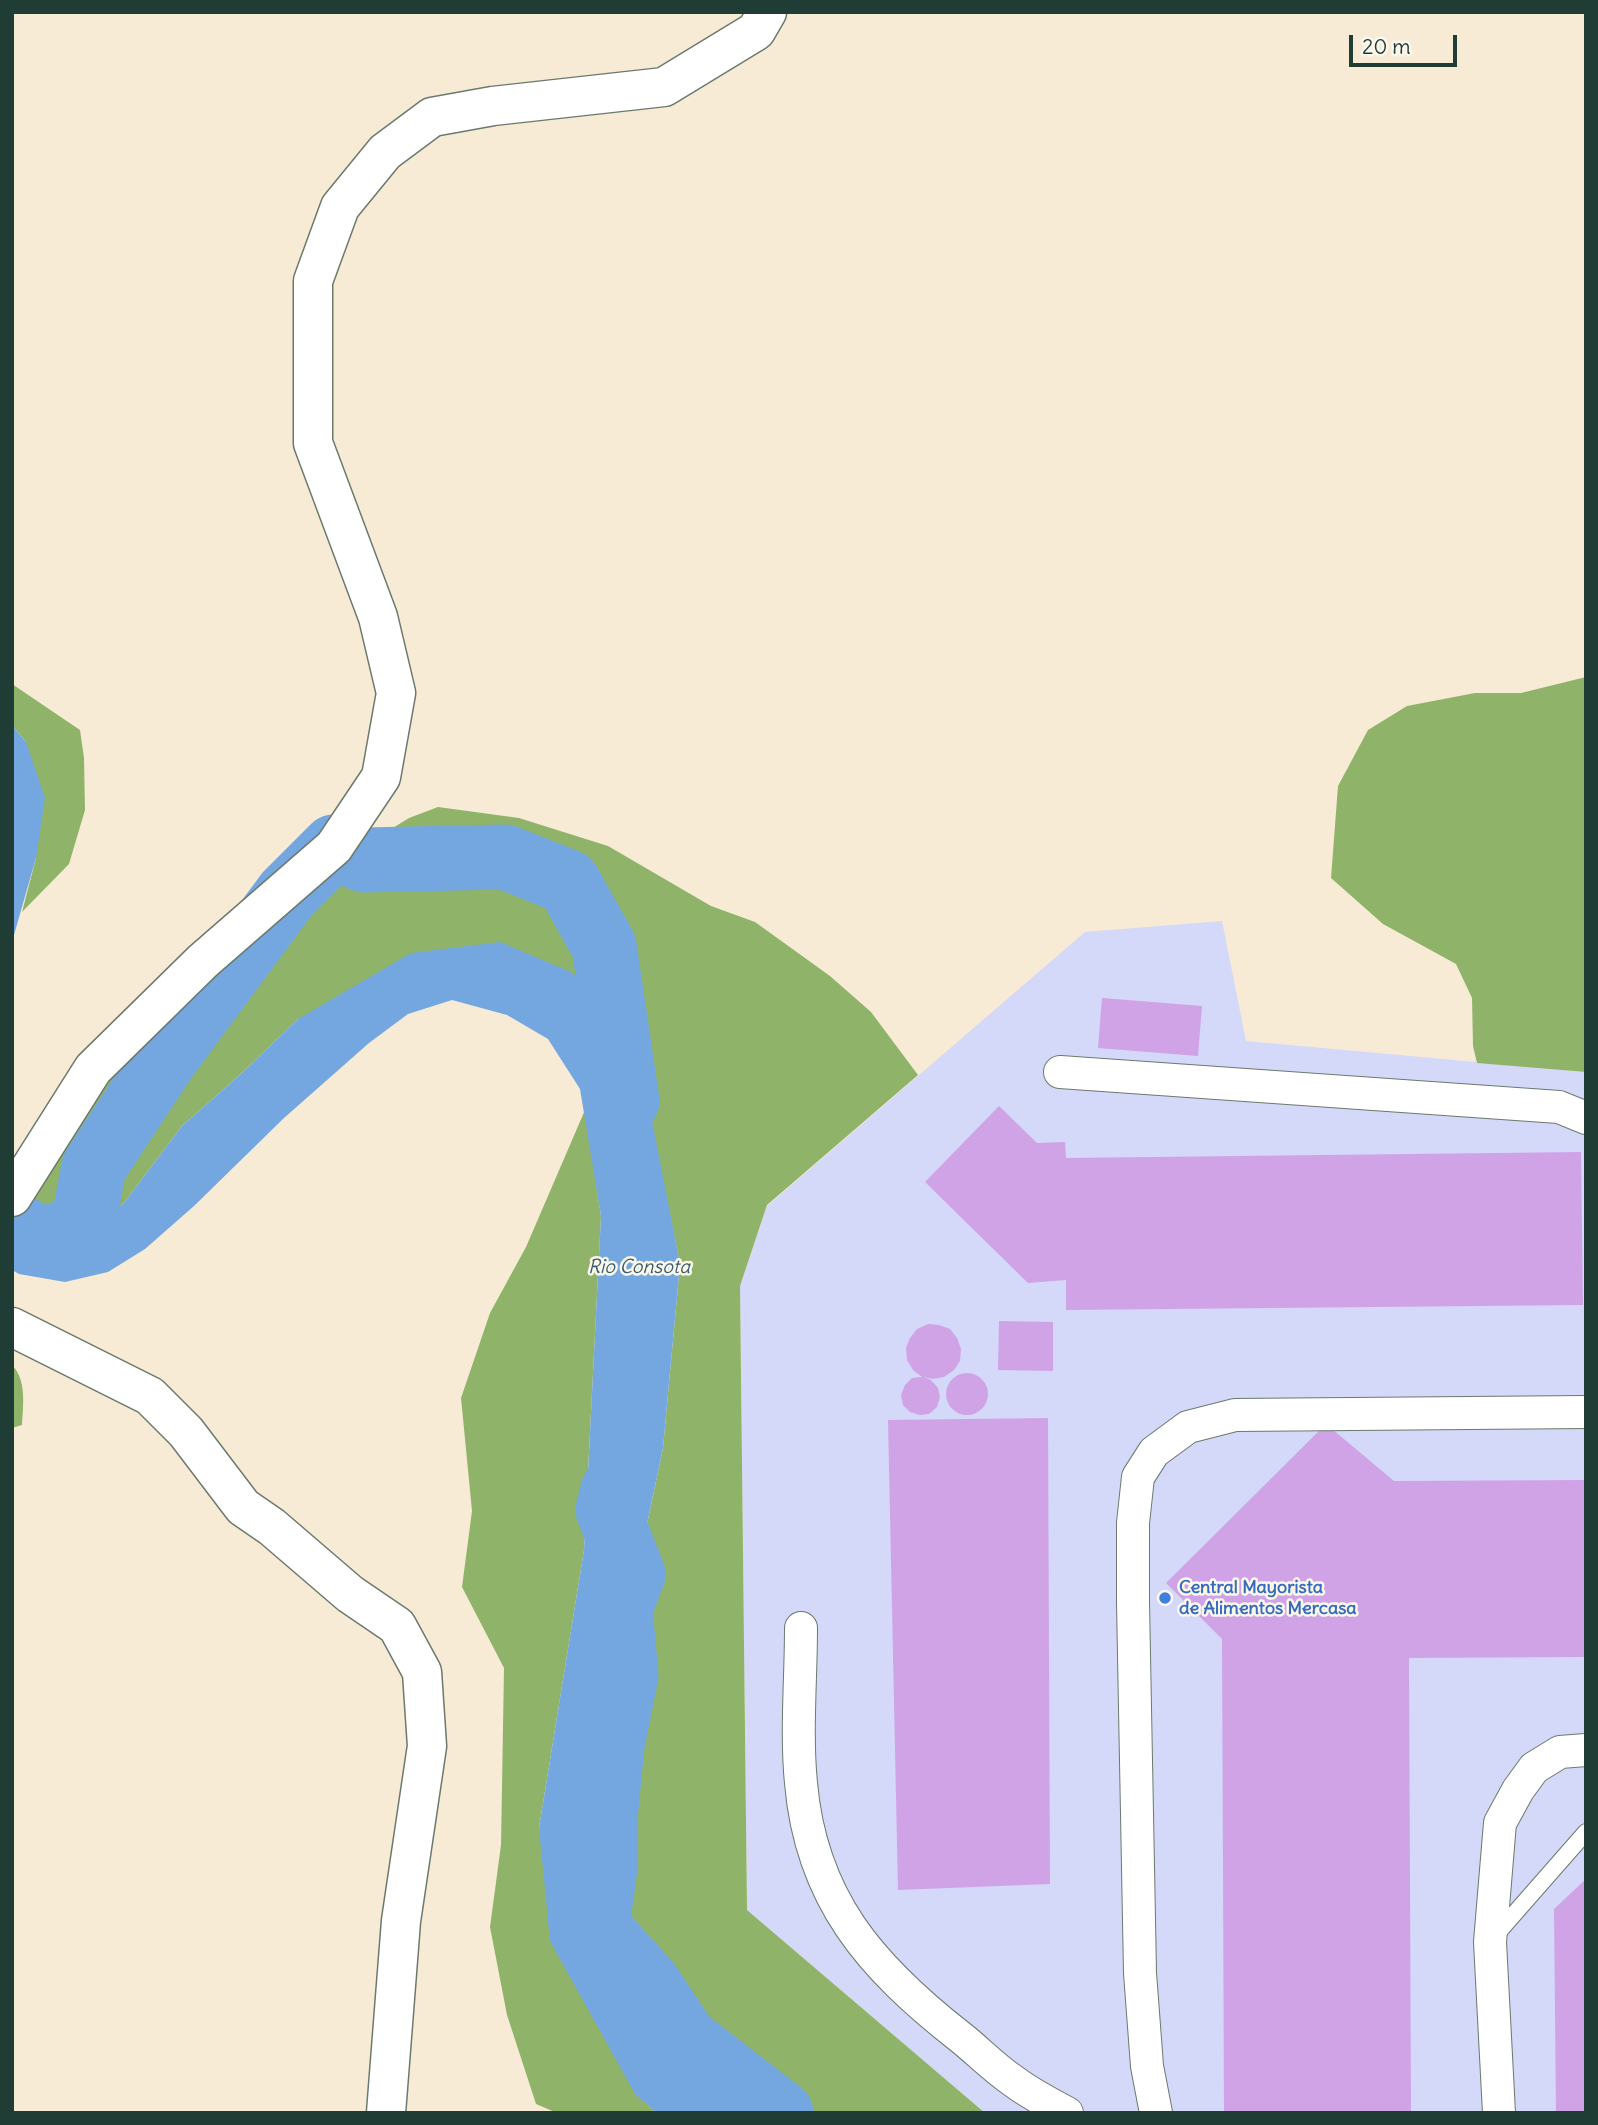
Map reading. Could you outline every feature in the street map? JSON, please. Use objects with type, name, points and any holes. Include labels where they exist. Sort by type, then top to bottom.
[{"type":"street","points":[[14,1192],[93,1069],[203,961],[334,847],[381,777],[396,693],[378,617],[313,443],[313,281],[340,207],[384,152],[432,117],[493,106],[664,87],[756,31],[767,12]]},
{"type":"street","points":[[1060,1072],[1559,1107],[1586,1118]]},
{"type":"street","points":[[12,1327],[150,1396],[186,1432],[243,1507],[272,1527],[350,1594],[397,1626],[422,1672],[427,1746],[401,1921],[386,2113]]},
{"type":"street","points":[[1156,2113],[1147,2066],[1140,1973],[1133,1602],[1133,1523],[1138,1477],[1154,1452],[1188,1427],[1235,1415],[1586,1412]]},
{"type":"street","points":[[801,1628],[800,1780],[805,1816],[817,1862],[843,1918],[864,1949],[915,2001],[1010,2079],[1044,2102],[1067,2113]]},
{"type":"street","points":[[1499,2113],[1490,1942],[1500,1823],[1534,1768],[1560,1752],[1586,1750]]},
{"type":"lane","points":[[1490,1942],[1586,1832]]},
{"type":"shaded area","name":"Central Mayorista de Alimentos Mercasa","points":[[1222,921],[1246,1041],[1586,1072],[1586,2113],[985,2113],[747,1910],[740,1286],[767,1206],[1085,932]]},
{"type":"green space","points":[[1586,677],[1586,1072],[1477,1063],[1473,1046],[1472,998],[1456,964],[1383,924],[1331,878],[1338,786],[1368,730],[1407,706],[1475,693],[1521,693]]},
{"type":"green space","points":[[12,684],[80,730],[84,758],[85,810],[69,864],[22,912],[36,858],[26,742],[12,725]]},
{"type":"green space","points":[[438,807],[519,818],[608,846],[711,906],[755,922],[830,976],[871,1012],[918,1075],[767,1205],[740,1286],[747,1910],[985,2113],[734,2113],[648,1984],[612,1919],[605,1868],[607,1665],[620,1609],[646,1529],[663,1448],[680,1264],[660,1167],[571,972],[298,1019],[182,1126],[123,1204],[45,1241],[12,1232],[12,1197],[93,1069],[334,847],[370,842],[409,818]]},
{"type":"green space","points":[[585,1110],[601,1216],[584,1550],[539,1828],[635,2093],[657,2113],[557,2113],[536,2104],[507,2015],[490,1927],[501,1845],[504,1668],[462,1587],[472,1511],[461,1398],[490,1313],[526,1247]]},
{"type":"green space","points":[[12,1365],[20,1378],[23,1402],[22,1425],[12,1428]]},
{"type":"water","points":[[12,725],[26,742],[45,798],[36,858],[12,942]]},
{"type":"water","name":"Rio Consota","points":[[500,942],[571,972],[615,1013],[641,1064],[680,1264],[663,1448],[646,1529],[620,1609],[607,1665],[605,1868],[612,1919],[648,1984],[734,2113],[657,2113],[635,2094],[550,1941],[539,1828],[584,1550],[601,1216],[580,1089],[548,1039],[507,1015],[452,1000],[408,1014],[369,1043],[284,1118],[194,1206],[145,1249],[108,1272],[65,1282],[19,1274],[12,1270],[12,1232],[45,1241],[123,1204],[182,1126],[298,1019],[411,953]]},
{"type":"building","points":[[1102,998],[1202,1006],[1198,1056],[1098,1048]]},
{"type":"building","points":[[999,1106],[1037,1143],[1065,1142],[1066,1158],[1581,1152],[1583,1305],[1066,1310],[1066,1280],[1028,1283],[925,1182]]},
{"type":"building","points":[[999,1321],[1053,1322],[1053,1371],[998,1370]]},
{"type":"building","points":[[928,1324],[950,1329],[961,1349],[960,1361],[954,1370],[944,1377],[924,1377],[938,1388],[940,1397],[937,1407],[929,1414],[920,1415],[910,1412],[903,1405],[901,1395],[912,1378],[922,1377],[913,1370],[907,1360],[906,1348],[917,1329]]},
{"type":"building","points":[[967,1373],[982,1379],[988,1394],[982,1409],[967,1415],[952,1409],[946,1394],[952,1379]]},
{"type":"building","points":[[1048,1418],[1050,1884],[898,1890],[888,1420]]},
{"type":"building","points":[[1326,1424],[1394,1481],[1586,1480],[1586,1657],[1409,1658],[1411,2113],[1224,2113],[1222,1639],[1166,1583]]},
{"type":"building","points":[[1586,1879],[1586,2113],[1556,2113],[1554,1909]]},
{"type":"waterway","points":[[12,1223],[45,1241],[83,1224],[94,1167],[165,1059],[287,894],[334,847],[364,860],[505,857],[568,882],[604,946],[627,1101]]},
{"type":"waterway","points":[[613,1490],[608,1510],[633,1574],[620,1609],[626,1675],[612,1745],[605,1818],[605,1867],[597,1927],[648,1983],[685,2039],[781,2113]]},
{"type":"place","name":"Central Mayorista de Alimentos Mercasa","points":[[1165,1598]]}]
